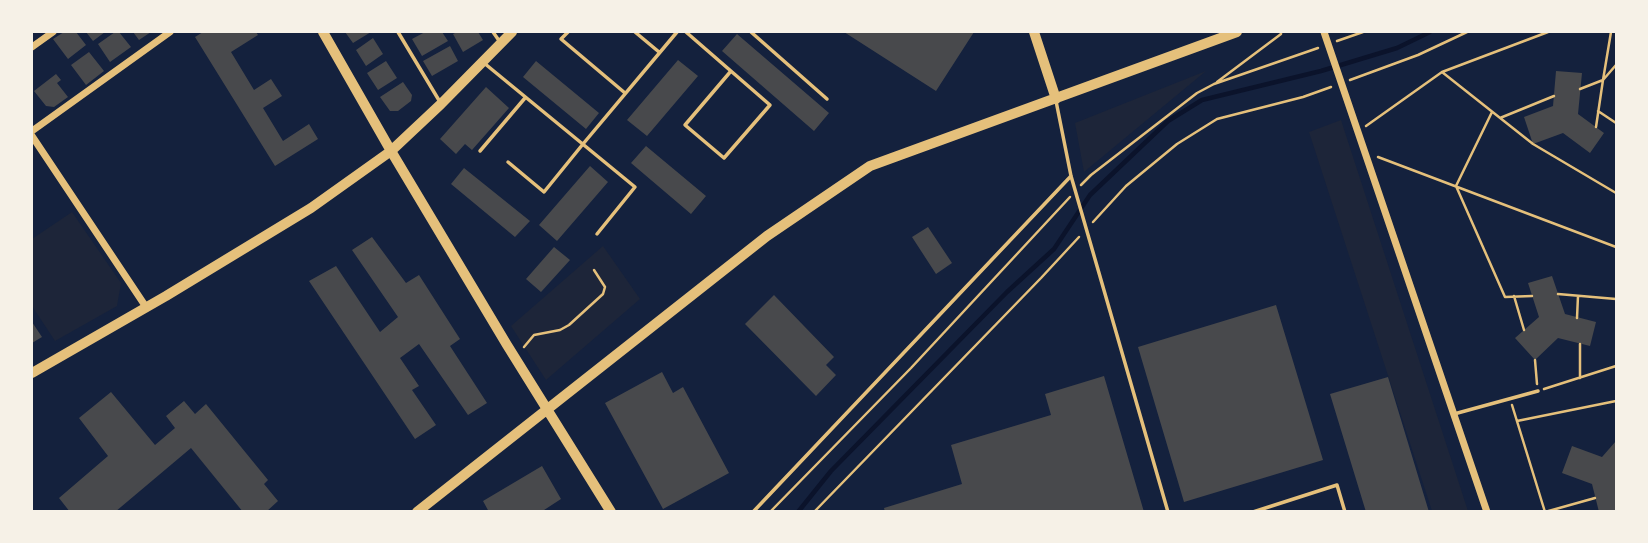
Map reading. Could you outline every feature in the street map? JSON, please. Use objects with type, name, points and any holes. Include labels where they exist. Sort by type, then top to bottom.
[{"type":"street","points":[[32,47],[53,32]]},
{"type":"street","points":[[146,307],[32,134],[170,32]]},
{"type":"street","points":[[323,32],[391,152],[611,512]]},
{"type":"street","points":[[32,373],[311,208],[391,152],[512,32]]},
{"type":"street","points":[[1034,32],[1056,99]]},
{"type":"street","points":[[417,512],[767,236],[870,166],[1237,32]]},
{"type":"street","points":[[1324,33],[1487,512]]},
{"type":"lane","points":[[398,32],[441,104]]},
{"type":"lane","points":[[493,32],[501,44]]},
{"type":"lane","points":[[568,32],[561,39],[625,93]]},
{"type":"lane","points":[[635,32],[659,52]]},
{"type":"lane","points":[[508,162],[544,192],[677,32]]},
{"type":"lane","points":[[686,32],[731,71],[770,105],[724,158],[684,125],[731,71]]},
{"type":"lane","points":[[751,32],[827,99]]},
{"type":"lane","points":[[482,61],[635,187],[597,234]]},
{"type":"lane","points":[[480,151],[525,97]]},
{"type":"lane","points":[[1056,99],[1071,176],[1168,512]]},
{"type":"lane","points":[[754,512],[1071,176]]},
{"type":"lane","points":[[1454,414],[1538,391]]},
{"type":"lane","points":[[1253,512],[1337,485],[1345,512]]},
{"type":"path","points":[[1214,84],[1281,32]]},
{"type":"path","points":[[1338,40],[1363,32]]},
{"type":"path","points":[[1348,81],[1418,55],[1467,32]]},
{"type":"path","points":[[1358,132],[1442,72],[1548,32]]},
{"type":"path","points":[[1596,127],[1611,32]]},
{"type":"path","points":[[770,512],[911,368],[1091,175],[1197,93],[1214,84],[1326,45]]},
{"type":"path","points":[[1580,89],[1603,80],[1616,65]]},
{"type":"path","points":[[1442,72],[1533,144],[1616,193]]},
{"type":"path","points":[[1088,227],[1126,186],[1177,144],[1217,119],[1337,85]]},
{"type":"path","points":[[1500,118],[1554,96]]},
{"type":"path","points":[[1492,111],[1456,186],[1505,297],[1532,296]]},
{"type":"path","points":[[1598,111],[1616,122]]},
{"type":"path","points":[[1365,152],[1616,247]]},
{"type":"path","points":[[814,512],[1079,237]]},
{"type":"path","points":[[524,347],[534,335],[560,330],[569,325],[603,294],[605,287],[594,270]]},
{"type":"path","points":[[1558,294],[1616,299]]},
{"type":"path","points":[[1514,296],[1524,330]]},
{"type":"path","points":[[1577,318],[1578,296]]},
{"type":"path","points":[[1580,344],[1580,378]]},
{"type":"path","points":[[1535,360],[1538,391],[1616,366]]},
{"type":"path","points":[[1510,399],[1545,512],[1595,498]]},
{"type":"path","points":[[1517,421],[1616,401]]},
{"type":"shaded area","points":[[1206,71],[1084,172],[1075,123]]},
{"type":"shaded area","points":[[1341,120],[1468,511],[1432,511],[1309,132]]},
{"type":"shaded area","points":[[72,212],[121,283],[117,306],[55,341],[32,306],[32,239]]},
{"type":"shaded area","points":[[603,246],[640,299],[546,380],[511,326]]},
{"type":"building","points":[[64,32],[76,32],[86,45],[68,59],[53,39]]},
{"type":"building","points":[[86,32],[105,32],[93,41]]},
{"type":"building","points":[[119,32],[131,47],[110,62],[98,44]]},
{"type":"building","points":[[133,32],[151,32],[139,40]]},
{"type":"building","points":[[203,32],[256,32],[258,35],[231,52],[254,90],[271,79],[282,96],[263,108],[283,141],[309,124],[318,139],[275,166],[195,37]]},
{"type":"building","points":[[345,32],[371,32],[353,43]]},
{"type":"building","points":[[425,32],[442,32],[448,41],[422,56],[412,39]]},
{"type":"building","points":[[478,32],[483,40],[463,52],[453,34]]},
{"type":"building","points":[[844,32],[974,32],[936,91]]},
{"type":"building","points":[[737,34],[829,113],[814,131],[722,51]]},
{"type":"building","points":[[373,38],[383,54],[366,66],[356,50]]},
{"type":"building","points":[[450,46],[458,61],[432,76],[423,61]]},
{"type":"building","points":[[89,52],[104,71],[86,85],[71,65]]},
{"type":"building","points":[[678,60],[698,76],[647,136],[627,120]]},
{"type":"building","points":[[386,61],[397,78],[378,90],[367,73]]},
{"type":"building","points":[[536,61],[599,113],[586,129],[523,77]]},
{"type":"building","points":[[1556,71],[1582,73],[1578,114],[1604,133],[1590,153],[1563,133],[1533,144],[1524,117],[1553,106]]},
{"type":"building","points":[[56,74],[61,80],[57,83],[68,97],[54,107],[46,106],[34,91]]},
{"type":"building","points":[[403,82],[412,95],[411,101],[398,111],[390,111],[380,97]]},
{"type":"building","points":[[486,87],[509,108],[472,150],[465,144],[456,154],[440,139]]},
{"type":"building","points":[[646,146],[706,196],[691,214],[631,163]]},
{"type":"building","points":[[590,166],[608,182],[557,241],[539,225]]},
{"type":"building","points":[[464,168],[530,221],[515,237],[451,184]]},
{"type":"building","points":[[928,227],[952,263],[936,274],[912,237]]},
{"type":"building","points":[[372,237],[406,283],[419,275],[460,339],[450,346],[487,403],[468,415],[419,344],[400,358],[419,386],[412,390],[436,425],[415,439],[309,281],[336,266],[380,332],[398,317],[352,250]]},
{"type":"building","points":[[554,247],[570,260],[541,292],[526,279]]},
{"type":"building","points":[[1552,276],[1565,314],[1596,322],[1590,346],[1558,338],[1535,360],[1515,338],[1539,317],[1528,283]]},
{"type":"building","points":[[774,295],[834,357],[826,365],[836,375],[816,396],[745,324]]},
{"type":"building","points":[[1276,305],[1323,460],[1184,502],[1138,347]]},
{"type":"building","points":[[32,322],[42,337],[32,343]]},
{"type":"building","points":[[662,372],[673,393],[683,387],[729,473],[663,509],[605,403]]},
{"type":"building","points":[[1104,376],[1144,512],[885,512],[884,508],[962,484],[951,445],[1051,415],[1045,394]]},
{"type":"building","points":[[1388,377],[1429,512],[1366,512],[1330,394]]},
{"type":"building","points":[[111,392],[155,445],[175,428],[166,416],[184,401],[195,414],[206,404],[268,480],[264,484],[278,501],[266,512],[243,512],[191,448],[115,512],[70,512],[59,498],[108,456],[79,418]]},
{"type":"building","points":[[1616,441],[1616,512],[1599,512],[1592,484],[1562,473],[1572,446],[1602,457]]},
{"type":"building","points":[[542,466],[561,499],[541,512],[489,512],[483,501]]},
{"type":"waterway","points":[[798,512],[831,471],[1007,292],[1054,249],[1090,195],[1168,121],[1202,100],[1321,71],[1397,48],[1430,32]]}]
